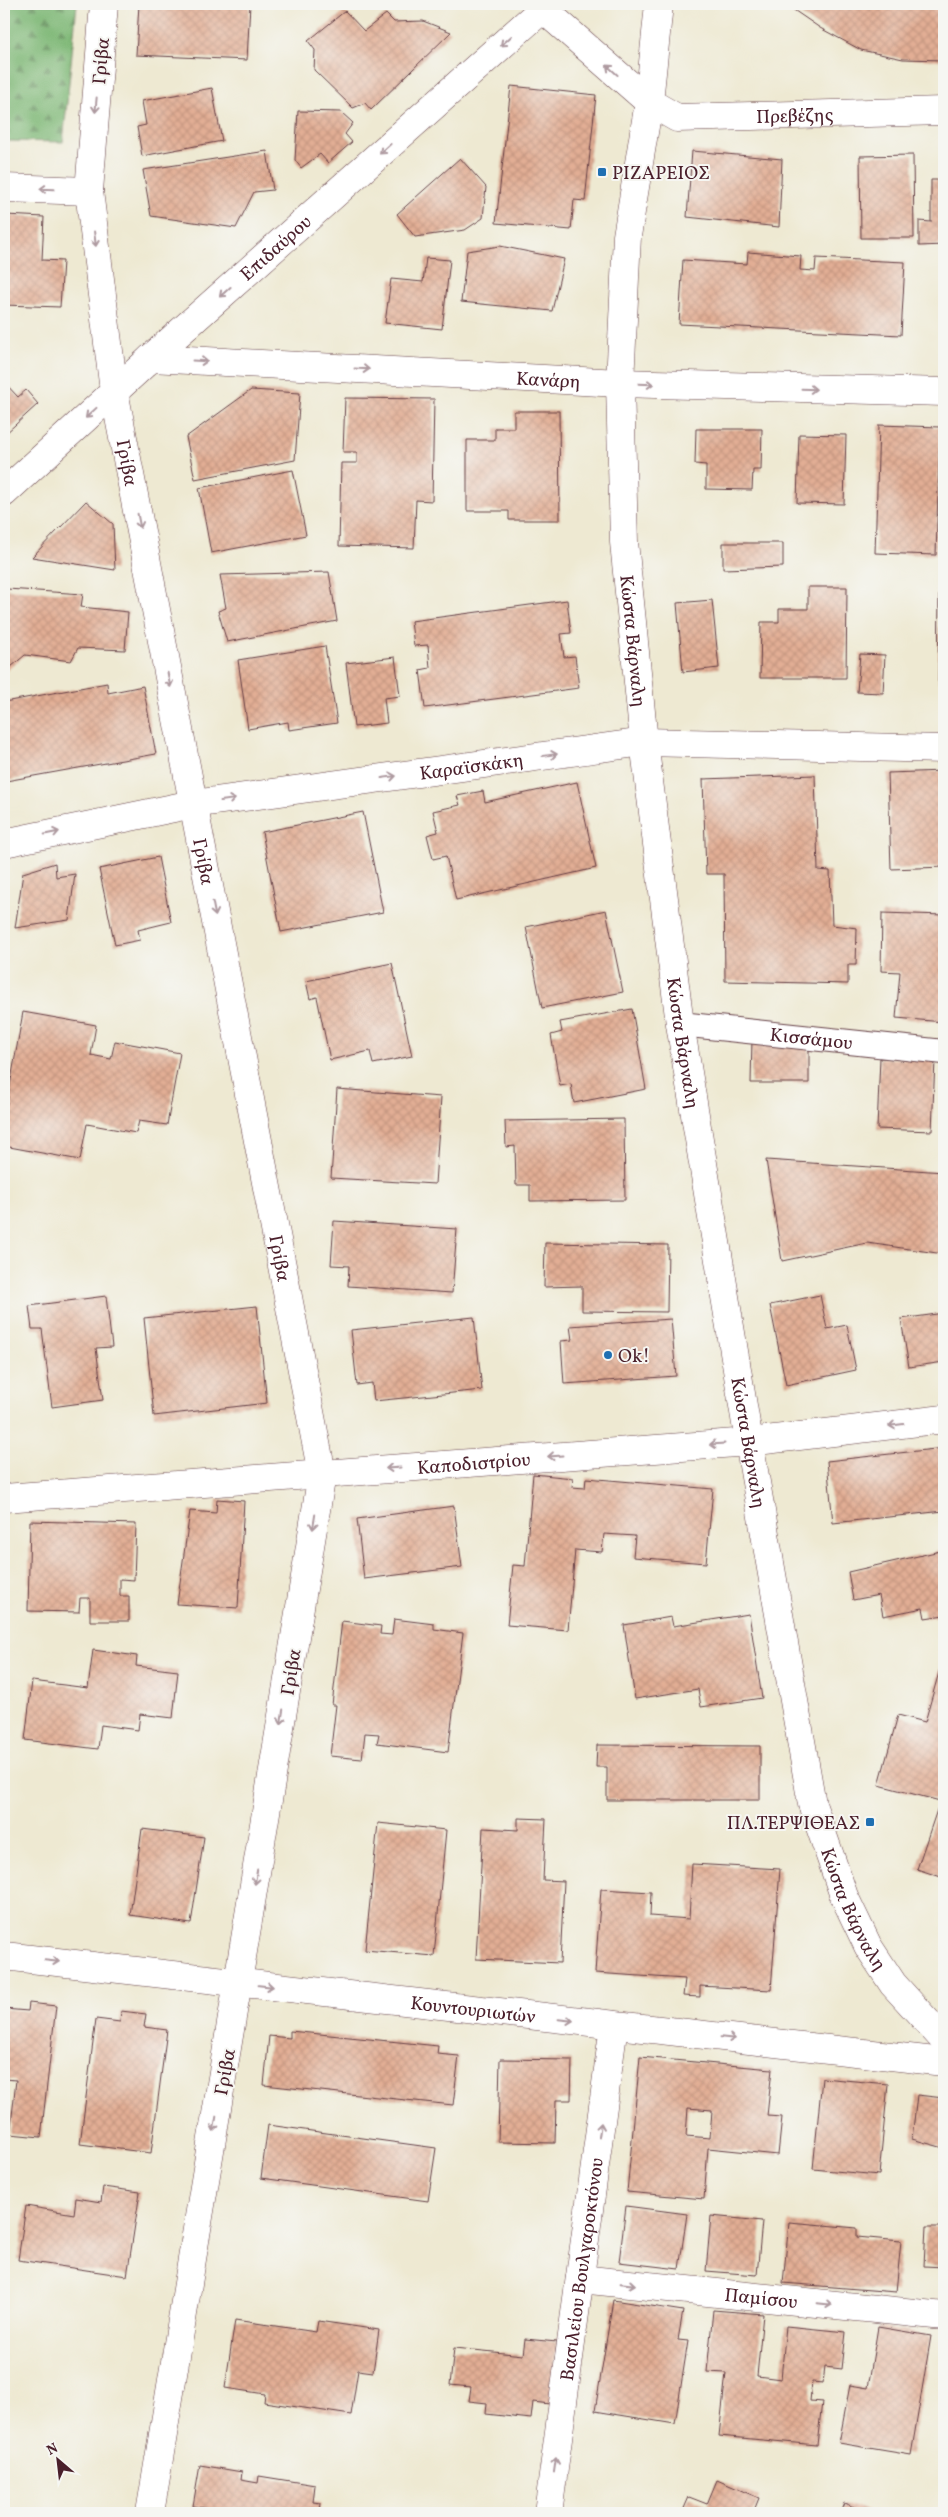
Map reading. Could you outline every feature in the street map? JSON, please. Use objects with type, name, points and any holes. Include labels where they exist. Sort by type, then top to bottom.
[{"type":"street","name":"Γρίβα","points":[[104,4],[89,191],[114,392],[322,1474],[150,2513]]},
{"type":"street","name":"Κώστα Βάρναλη","points":[[659,4],[649,102],[627,236],[620,383],[624,542],[644,742],[680,1024],[749,1442],[812,1804],[844,1896],[868,1946],[893,1984],[944,2040]]},
{"type":"street","name":"Πρεβέζης","points":[[546,6],[649,102],[677,118],[944,111]]},
{"type":"street","name":"Επιδαύρου","points":[[4,494],[151,358],[546,6]]},
{"type":"street","points":[[4,188],[89,191]]},
{"type":"street","name":"Κανάρη","points":[[151,358],[620,383],[944,392]]},
{"type":"street","name":"Καραϊσκάκη","points":[[4,843],[193,804],[644,742],[944,750]]},
{"type":"street","name":"Καποδιστρίου","points":[[4,1498],[749,1442],[944,1419]]},
{"type":"street","name":"Κουντουριωτών","points":[[4,1956],[944,2062]]},
{"type":"street","name":"Βασιλείου Βουλγαροκτόνου","points":[[548,2513],[614,2025]]},
{"type":"street","name":"Παμίσου","points":[[580,2279],[944,2316]]},
{"type":"lane","name":"Κισσάμου","points":[[680,1024],[944,1052]]},
{"type":"green space","points":[[4,4],[77,4],[63,142],[4,141]]},
{"type":"building","points":[[139,4],[250,4],[247,60],[136,55]]},
{"type":"building","points":[[785,4],[944,4],[944,60],[903,59],[861,50],[820,28]]},
{"type":"building","points":[[345,11],[364,31],[386,14],[394,22],[423,21],[451,32],[371,110],[365,103],[353,108],[314,70],[315,50],[308,41]]},
{"type":"building","points":[[511,86],[596,95],[585,201],[574,200],[571,230],[496,223]]},
{"type":"building","points":[[212,88],[222,141],[142,156],[137,127],[146,125],[142,101]]},
{"type":"building","points":[[298,111],[341,112],[353,123],[345,134],[352,142],[328,163],[320,154],[301,168],[295,160]]},
{"type":"building","points":[[267,151],[273,190],[254,192],[236,228],[151,216],[143,170]]},
{"type":"building","points":[[692,151],[782,159],[779,227],[687,217]]},
{"type":"building","points":[[913,155],[914,238],[861,238],[860,156]]},
{"type":"building","points":[[460,158],[486,187],[483,218],[465,230],[415,237],[397,214]]},
{"type":"building","points":[[931,180],[944,180],[944,245],[919,246],[919,221],[931,222]]},
{"type":"building","points":[[6,215],[44,217],[42,260],[63,261],[60,307],[4,305],[4,227],[6,227]]},
{"type":"building","points":[[500,246],[564,259],[552,311],[461,302],[467,251]]},
{"type":"building","points":[[748,252],[801,256],[800,270],[815,271],[816,258],[905,262],[901,335],[679,324],[683,260],[747,264]]},
{"type":"building","points":[[426,258],[450,260],[442,329],[385,323],[391,279],[423,282]]},
{"type":"building","points":[[4,382],[18,397],[26,390],[38,404],[4,435]]},
{"type":"building","points":[[251,390],[300,393],[295,460],[195,479],[186,437]]},
{"type":"building","points":[[345,398],[434,399],[432,501],[416,500],[414,548],[339,546],[341,463],[357,463],[357,452],[343,452]]},
{"type":"building","points":[[514,411],[559,411],[560,520],[509,520],[509,511],[467,511],[467,440],[495,440],[495,428],[514,428]]},
{"type":"building","points":[[879,425],[940,427],[936,555],[875,553]]},
{"type":"building","points":[[696,429],[762,429],[761,470],[753,470],[752,490],[706,489],[706,465],[695,464]]},
{"type":"building","points":[[799,434],[846,435],[844,504],[797,503]]},
{"type":"building","points":[[293,470],[306,535],[211,553],[199,488]]},
{"type":"building","points":[[86,501],[113,524],[115,570],[32,557]]},
{"type":"building","points":[[723,543],[783,543],[783,567],[723,569]]},
{"type":"building","points":[[329,572],[337,621],[227,642],[218,611],[226,608],[220,575]]},
{"type":"building","points":[[4,586],[7,589],[83,594],[81,607],[128,612],[125,650],[78,648],[71,661],[25,655],[4,673]]},
{"type":"building","points":[[808,587],[847,587],[846,678],[760,678],[761,622],[779,622],[779,609],[808,609]]},
{"type":"building","points":[[939,594],[944,594],[944,682],[938,682]]},
{"type":"building","points":[[567,600],[571,633],[561,634],[564,657],[575,656],[579,688],[425,708],[420,670],[430,668],[428,645],[414,646],[411,621]]},
{"type":"building","points":[[712,600],[719,668],[683,672],[677,603]]},
{"type":"building","points":[[325,646],[337,723],[289,730],[288,722],[248,729],[238,660]]},
{"type":"building","points":[[860,654],[885,655],[883,693],[857,692]]},
{"type":"building","points":[[395,657],[400,696],[384,698],[387,723],[354,727],[346,663]]},
{"type":"building","points":[[107,683],[108,693],[143,686],[156,754],[6,781],[4,768],[4,702]]},
{"type":"building","points":[[944,771],[944,867],[891,869],[888,773]]},
{"type":"building","points":[[815,775],[818,870],[830,871],[832,925],[857,928],[856,965],[848,965],[848,984],[725,981],[724,874],[706,874],[703,779]]},
{"type":"building","points":[[577,782],[596,868],[456,900],[446,856],[433,859],[427,835],[438,832],[433,811],[460,805],[457,796],[483,791],[485,802]]},
{"type":"building","points":[[363,812],[383,912],[281,932],[262,832]]},
{"type":"building","points":[[158,857],[171,922],[138,930],[140,940],[115,945],[99,869]]},
{"type":"building","points":[[55,863],[56,877],[75,874],[69,920],[15,928],[23,873]]},
{"type":"building","points":[[606,910],[623,992],[542,1008],[526,927]]},
{"type":"building","points":[[882,913],[944,915],[944,1022],[896,1018],[900,972],[881,971]]},
{"type":"building","points":[[392,963],[412,1056],[373,1064],[370,1051],[330,1060],[317,997],[310,999],[306,981]]},
{"type":"building","points":[[632,1009],[646,1089],[574,1103],[571,1084],[560,1086],[551,1035],[562,1032],[560,1022]]},
{"type":"building","points":[[23,1012],[96,1025],[91,1055],[111,1059],[115,1041],[180,1053],[167,1125],[139,1121],[136,1133],[87,1124],[80,1160],[4,1146],[4,1120]]},
{"type":"building","points":[[752,1039],[809,1039],[809,1083],[751,1083]]},
{"type":"building","points":[[880,1058],[935,1060],[932,1131],[877,1129]]},
{"type":"building","points":[[337,1089],[441,1097],[435,1184],[331,1178]]},
{"type":"building","points":[[624,1119],[625,1200],[530,1201],[530,1185],[516,1185],[515,1146],[506,1147],[505,1121]]},
{"type":"building","points":[[766,1160],[944,1172],[944,1254],[867,1243],[782,1261]]},
{"type":"building","points":[[334,1221],[457,1229],[452,1293],[348,1286],[349,1266],[331,1265]]},
{"type":"building","points":[[545,1243],[668,1245],[667,1312],[582,1311],[582,1286],[544,1287]]},
{"type":"building","points":[[820,1295],[827,1329],[847,1325],[856,1370],[786,1385],[770,1305]]},
{"type":"building","points":[[106,1296],[112,1347],[96,1348],[103,1400],[52,1407],[42,1329],[32,1329],[29,1306]]},
{"type":"building","points":[[257,1306],[267,1403],[154,1416],[144,1318]]},
{"type":"building","points":[[944,1313],[944,1362],[909,1367],[901,1319]]},
{"type":"building","points":[[474,1317],[482,1390],[374,1401],[372,1383],[357,1385],[351,1330]]},
{"type":"building","points":[[671,1319],[676,1376],[564,1384],[561,1341],[572,1340],[570,1326]]},
{"type":"building","points":[[944,1448],[944,1511],[833,1523],[827,1461]]},
{"type":"building","points":[[533,1474],[573,1478],[572,1487],[585,1488],[586,1478],[713,1489],[706,1563],[633,1557],[635,1536],[604,1534],[602,1552],[575,1550],[568,1630],[507,1625],[513,1565],[525,1566]]},
{"type":"building","points":[[217,1499],[244,1501],[238,1608],[177,1604],[190,1511],[216,1513]]},
{"type":"building","points":[[454,1506],[462,1567],[364,1579],[357,1519]]},
{"type":"building","points":[[30,1521],[136,1524],[134,1580],[120,1579],[120,1596],[129,1596],[129,1621],[90,1621],[90,1598],[80,1598],[79,1612],[28,1611]]},
{"type":"building","points":[[940,1551],[944,1574],[944,1615],[925,1618],[923,1608],[883,1616],[879,1595],[853,1600],[848,1572]]},
{"type":"building","points":[[749,1614],[762,1698],[701,1707],[698,1689],[635,1699],[624,1625],[671,1617],[673,1626]]},
{"type":"building","points":[[394,1619],[434,1624],[434,1629],[463,1633],[448,1752],[377,1743],[379,1734],[365,1733],[362,1759],[330,1756],[336,1705],[332,1705],[342,1621],[381,1626],[380,1634],[392,1635]]},
{"type":"building","points":[[93,1650],[137,1656],[136,1666],[178,1671],[173,1718],[140,1714],[138,1730],[101,1725],[98,1749],[25,1740],[32,1681],[88,1688]]},
{"type":"building","points":[[941,1665],[944,1666],[944,1870],[941,1877],[917,1869],[940,1801],[879,1785],[898,1715],[925,1722]]},
{"type":"building","points":[[597,1745],[760,1746],[760,1800],[607,1800],[607,1767],[596,1767]]},
{"type":"building","points":[[518,1818],[546,1819],[543,1880],[564,1881],[560,1963],[476,1959],[483,1828],[518,1830]]},
{"type":"building","points":[[378,1823],[446,1830],[434,1956],[365,1950]]},
{"type":"building","points":[[142,1829],[204,1837],[191,1924],[130,1915]]},
{"type":"building","points":[[692,1864],[780,1869],[771,1990],[700,1986],[700,1997],[683,1996],[685,1979],[595,1973],[601,1889],[651,1892],[650,1916],[689,1919]]},
{"type":"building","points":[[29,2003],[56,2006],[41,2137],[10,2134],[16,2080],[4,2079],[4,2009],[28,2011]]},
{"type":"building","points":[[121,2011],[146,2014],[144,2027],[167,2030],[151,2153],[80,2144],[96,2019],[120,2022]]},
{"type":"building","points":[[290,2031],[438,2046],[437,2054],[459,2056],[453,2105],[264,2085],[269,2036],[290,2038]]},
{"type":"building","points":[[640,2057],[772,2069],[767,2116],[782,2117],[778,2155],[708,2148],[704,2199],[627,2192]],"holes":[[[688,2108],[712,2110],[710,2138],[686,2136]]]},
{"type":"building","points":[[500,2059],[572,2060],[571,2100],[556,2100],[555,2143],[498,2142]]},
{"type":"building","points":[[822,2078],[888,2084],[879,2175],[813,2169]]},
{"type":"building","points":[[917,2095],[944,2098],[944,2148],[912,2139]]},
{"type":"building","points":[[268,2125],[436,2148],[428,2201],[261,2178]]},
{"type":"building","points":[[103,2187],[140,2192],[127,2276],[18,2260],[26,2206],[74,2214],[76,2198],[101,2202]]},
{"type":"building","points":[[626,2206],[687,2214],[679,2269],[619,2262]]},
{"type":"building","points":[[711,2216],[762,2221],[757,2275],[706,2271]]},
{"type":"building","points":[[789,2222],[857,2228],[857,2237],[901,2241],[896,2292],[783,2283]]},
{"type":"building","points":[[926,2227],[944,2227],[944,2267],[924,2266]]},
{"type":"building","points":[[613,2300],[683,2311],[678,2340],[688,2341],[675,2424],[595,2411]]},
{"type":"building","points":[[713,2310],[763,2314],[757,2376],[781,2379],[786,2326],[846,2332],[842,2369],[825,2367],[823,2383],[812,2382],[810,2401],[822,2402],[817,2445],[719,2436],[726,2373],[707,2372]]},
{"type":"building","points":[[235,2320],[316,2332],[318,2321],[379,2330],[373,2372],[358,2370],[351,2415],[264,2402],[265,2394],[225,2388]]},
{"type":"building","points":[[878,2327],[931,2336],[911,2455],[839,2443],[850,2385],[868,2388]]},
{"type":"building","points":[[525,2339],[557,2342],[550,2404],[533,2402],[531,2419],[486,2414],[487,2403],[469,2401],[471,2387],[450,2385],[454,2348],[523,2355]]},
{"type":"building","points":[[200,2465],[242,2472],[241,2480],[258,2483],[259,2476],[315,2485],[313,2502],[321,2503],[320,2513],[215,2513],[215,2510],[193,2506]]},
{"type":"building","points":[[717,2480],[759,2498],[753,2513],[682,2513],[689,2497],[707,2504]]},
{"type":"building","points":[[844,2503],[868,2513],[840,2513]]},
{"type":"place","name":"ΡΙΖΑΡΕΙΟΣ","points":[[602,172]]},
{"type":"place","name":"Ok!","points":[[608,1355]]},
{"type":"place","name":"ΠΛ.ΤΕΡΨΙΘΕΑΣ","points":[[870,1822]]}]
